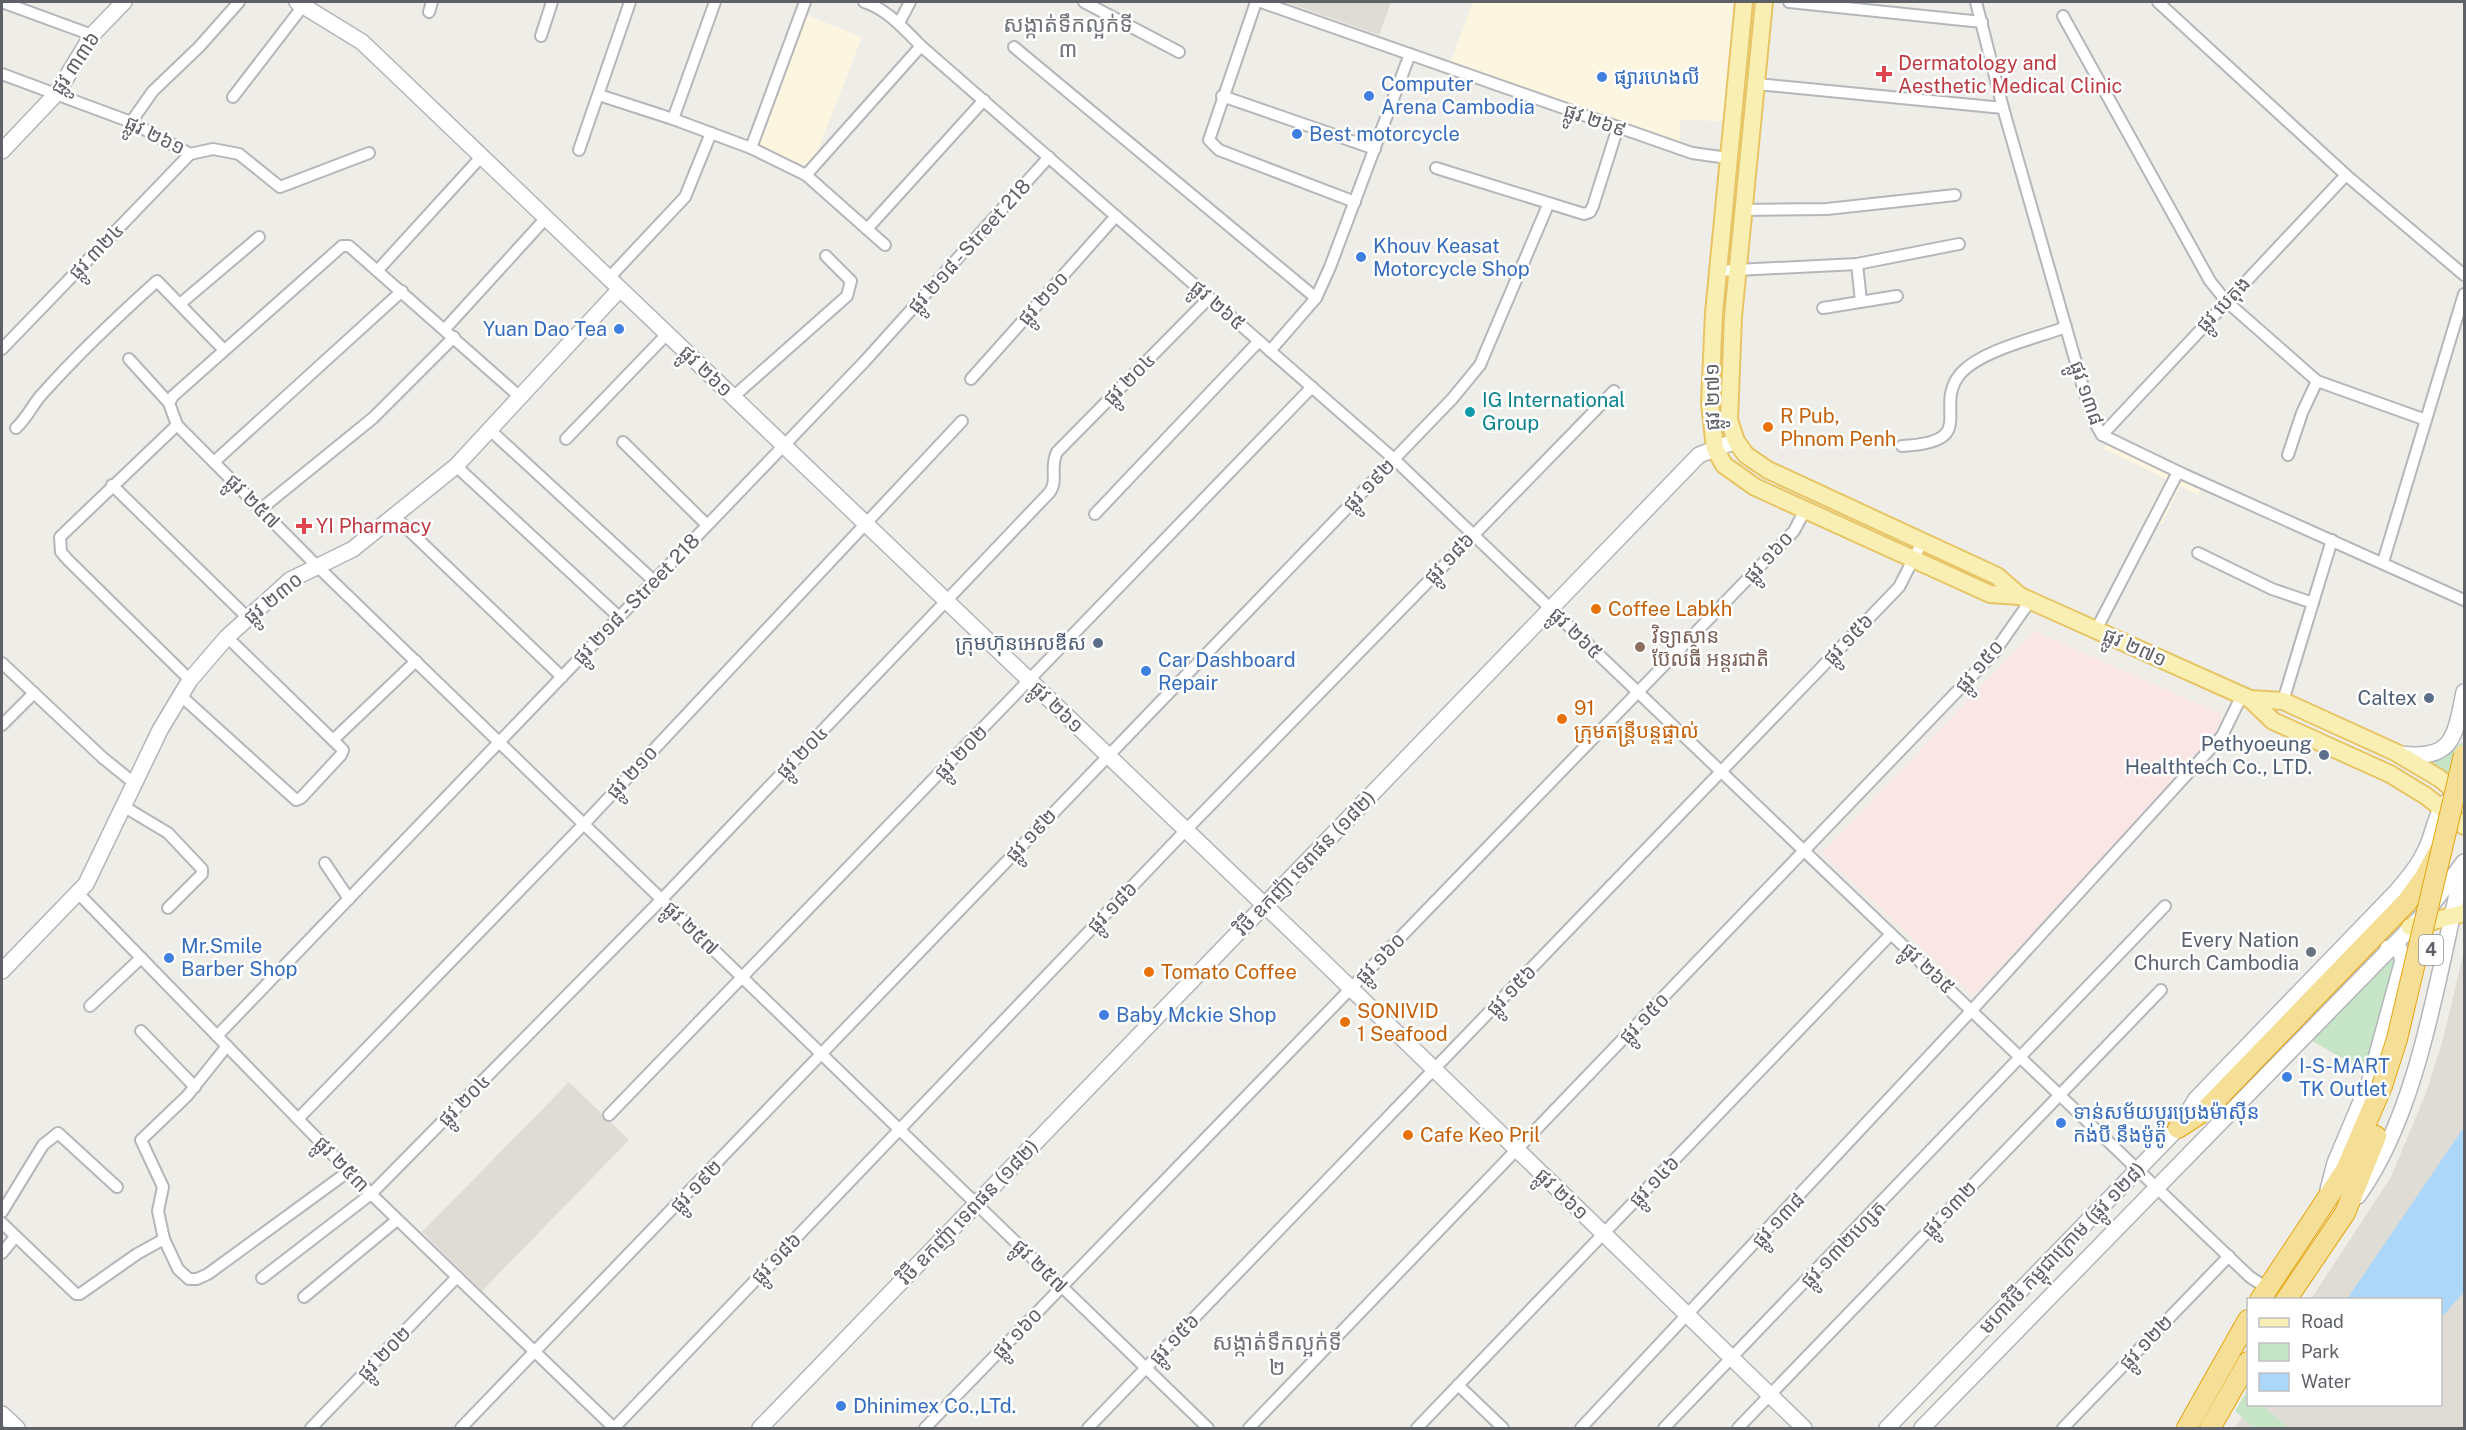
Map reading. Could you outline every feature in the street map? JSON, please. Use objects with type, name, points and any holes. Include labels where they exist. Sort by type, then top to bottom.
[{"type":"highway","name":"4","points":[[2264,1294],[2346,1170],[2389,1088],[2397,1039],[2464,755]]},
{"type":"highway","name":"4","points":[[2287,1298],[2345,1213],[2389,1088],[2409,1041],[2464,810]]},
{"type":"highway","points":[[2178,1128],[2207,1109],[2407,902],[2425,878],[2444,840]]},
{"type":"highway","points":[[2187,1428],[2247,1322]]},
{"type":"highway","points":[[2210,1428],[2247,1364]]},
{"type":"main road","name":"ផ្លូវ ២៧១","points":[[1744,2],[1717,271],[1710,403],[1715,449],[1724,465],[1733,473],[1804,510],[1989,594],[2025,598]]},
{"type":"main road","name":"ផ្លូវ ២៧១","points":[[1764,2],[1737,272],[1730,420],[1736,441],[1746,455],[1768,470],[1997,576],[2025,598],[2246,697],[2273,721],[2390,774],[2442,807],[2464,826]]},
{"type":"main road","name":"ផ្លូវ ២៧១","points":[[2246,697],[2283,701],[2400,754],[2464,797]]},
{"type":"main road","points":[[2410,927],[2458,914]]},
{"type":"street","points":[[2,2],[92,35]]},
{"type":"street","name":"ផ្លូវ ៣៣៦","points":[[2,151],[57,93],[92,35],[124,2]]},
{"type":"street","points":[[131,122],[153,91],[199,47],[239,2]]},
{"type":"street","points":[[541,36],[552,2]]},
{"type":"street","points":[[579,150],[630,2]]},
{"type":"street","points":[[674,119],[714,2]]},
{"type":"street","points":[[751,148],[805,2]]},
{"type":"street","name":"ផ្លូវ ២៦៥","points":[[864,2],[874,5],[899,23],[921,46],[1394,459],[2229,1256],[2264,1294]]},
{"type":"street","points":[[899,23],[910,2]]},
{"type":"street","points":[[1084,2],[1179,52]]},
{"type":"street","points":[[1256,2],[1210,131],[1211,144],[1219,150],[1355,202]]},
{"type":"street","name":"ផ្លូវ ២៦៩","points":[[1261,2],[1692,153],[1728,158]]},
{"type":"street","points":[[1789,2],[1982,22]]},
{"type":"street","name":"ផ្លូវ ១៣៨","points":[[1976,2],[2003,108],[2066,327],[2095,423],[2102,435],[2178,472],[2464,600]]},
{"type":"street","points":[[2158,2],[2346,175],[2464,275]]},
{"type":"street","points":[[233,97],[300,4]]},
{"type":"street","name":"ផ្លូវ ២៦១","points":[[300,4],[362,42],[1186,830],[1804,1428]]},
{"type":"street","points":[[2063,16],[2210,281],[2226,301],[2317,381],[2426,420]]},
{"type":"street","points":[[806,175],[921,46]]},
{"type":"street","points":[[1014,47],[1316,298]]},
{"type":"street","points":[[1270,351],[1316,298],[1355,202],[1410,54]]},
{"type":"street","name":"ផ្លូវ ២៦១","points":[[2,74],[131,122],[190,154],[213,149],[239,154],[280,187],[369,153]]},
{"type":"street","points":[[1757,84],[2003,108]]},
{"type":"street","points":[[599,95],[674,119],[751,148],[806,175],[885,245]]},
{"type":"street","points":[[1222,96],[1375,149]]},
{"type":"street","points":[[867,229],[984,100]]},
{"type":"street","points":[[1436,168],[1548,205],[1584,214],[1590,212],[1618,127]]},
{"type":"street","points":[[609,278],[685,197],[711,133]]},
{"type":"street","name":"ផ្លូវ ៣២៤","points":[[2,349],[190,154]]},
{"type":"street","points":[[378,270],[482,157]]},
{"type":"street","name":"ផ្លូវ ២១៨ - Street 218","points":[[217,1036],[865,361],[1049,158]]},
{"type":"street","name":"ផ្លូវ បេតុង","points":[[2102,435],[2346,175]]},
{"type":"street","points":[[1743,210],[1827,209],[1955,195]]},
{"type":"street","name":"ផ្លូវ ១៩២","points":[[460,1428],[823,1055],[1107,755],[1452,399],[1480,365],[1548,205]]},
{"type":"street","name":"ផ្លូវ ២១០","points":[[971,379],[1116,216]]},
{"type":"street","points":[[445,329],[546,218]]},
{"type":"street","points":[[180,304],[259,237]]},
{"type":"street","points":[[1717,271],[1737,272],[1857,264],[1959,244]]},
{"type":"street","points":[[169,403],[173,396],[342,246],[354,247],[520,397]]},
{"type":"street","points":[[733,397],[847,296],[851,281],[826,256]]},
{"type":"street","points":[[1857,264],[1861,301]]},
{"type":"street","points":[[16,428],[27,418],[42,394],[114,320],[157,281],[224,351]]},
{"type":"street","name":"ផ្លូវ ២៣០","points":[[4,963],[86,884],[134,783],[180,695],[227,637],[290,580],[353,549],[456,466],[620,289]]},
{"type":"street","points":[[214,462],[402,291]]},
{"type":"street","points":[[2383,562],[2464,294]]},
{"type":"street","points":[[1823,308],[1897,296]]},
{"type":"street","name":"ផ្លូវ ២០៤","points":[[262,1278],[371,1194],[662,899],[1053,489],[1052,463],[1057,452],[1209,298]]},
{"type":"street","points":[[1902,446],[1929,445],[1945,436],[1951,423],[1952,387],[1961,374],[1975,362],[2066,327]]},
{"type":"street","points":[[566,439],[667,334]]},
{"type":"street","points":[[261,510],[373,418],[454,337]]},
{"type":"street","points":[[1095,513],[1259,341]]},
{"type":"street","points":[[129,359],[169,403],[177,424],[60,537],[61,552],[190,680]]},
{"type":"street","points":[[2288,455],[2302,413],[2317,381]]},
{"type":"street","name":"ផ្លូវ ២០២","points":[[609,1115],[1312,387]]},
{"type":"street","name":"ផ្លូវ ១៨៦","points":[[614,1428],[1186,830],[1472,534],[1614,391]]},
{"type":"street","name":"ផ្លូវ ២១០","points":[[298,1119],[584,824],[962,421]]},
{"type":"street","name":"ផ្លូវ ២៥៧","points":[[177,424],[317,566],[1208,1428]]},
{"type":"street","points":[[490,430],[654,581]]},
{"type":"street","name":"វិថី ឧកញ៉ា ទេពផន (១៨២)","points":[[760,1428],[1699,455],[1736,441]]},
{"type":"street","points":[[622,442],[707,525]]},
{"type":"street","points":[[456,466],[619,617]]},
{"type":"street","points":[[2096,630],[2178,472]]},
{"type":"street","points":[[112,485],[247,617]]},
{"type":"street","name":"ផ្លូវ ១៦០","points":[[925,1428],[1794,531],[1804,510]]},
{"type":"street","points":[[395,517],[561,677]]},
{"type":"street","points":[[2283,701],[2332,540]]},
{"type":"street","name":"ផ្លូវ ១៥៦","points":[[1088,1428],[1899,586],[1922,542]]},
{"type":"street","points":[[2198,553],[2272,589],[2313,603]]},
{"type":"street","name":"ផ្លូវ ១៥០","points":[[1249,1428],[1993,654],[2025,598]]},
{"type":"street","points":[[180,695],[296,800],[301,798],[341,755],[343,750],[227,637]]},
{"type":"street","points":[[333,740],[416,661]]},
{"type":"street","points":[[2,663],[134,783]]},
{"type":"street","points":[[2400,754],[2422,757],[2438,753],[2449,745],[2456,731],[2464,692]]},
{"type":"street","points":[[2,725],[34,693]]},
{"type":"street","name":"ផ្លូវ ១៣៨","points":[[1581,1428],[1972,1010],[2222,736],[2246,697]]},
{"type":"street","points":[[2442,807],[2451,799],[2464,797]]},
{"type":"street","points":[[123,806],[168,833],[202,869],[202,874],[168,908]]},
{"type":"street","name":"មហាវិថី កម្ពុជាក្រោម (ផ្លូវ ១២៨)","points":[[1887,1428],[2178,1128],[2196,1099],[2413,872],[2427,849],[2442,807]]},
{"type":"street","points":[[325,863],[349,899]]},
{"type":"street","points":[[2345,1213],[2372,1176],[2393,1129],[2421,1047],[2438,976],[2458,914],[2464,863]]},
{"type":"street","name":"មហាវិថី កម្ពុជាក្រោម (ផ្លូវ ១២៨)","points":[[1922,1428],[2410,927],[2447,888],[2464,863]]},
{"type":"street","name":"ផ្លូវ ២៥៣","points":[[77,892],[397,1220],[614,1428]]},
{"type":"street","name":"ផ្លូវ ១៣២ហ្សេត","points":[[1664,1428],[2022,1059],[2165,906]]},
{"type":"street","name":"ផ្លូវ ១៤៦","points":[[1417,1428],[1891,934]]},
{"type":"street","points":[[2326,1201],[2335,1163],[2370,1080],[2403,960],[2399,948],[2388,948]]},
{"type":"street","points":[[2403,960],[2411,956],[2429,959],[2438,976]]},
{"type":"street","points":[[90,1006],[141,958]]},
{"type":"street","name":"ផ្លូវ ១៣២","points":[[1738,1428],[2161,990]]},
{"type":"street","points":[[141,1031],[195,1087]]},
{"type":"street","points":[[227,1046],[195,1087],[141,1140],[163,1186],[158,1211],[164,1239],[178,1269],[189,1279],[197,1280],[208,1274],[349,1171]]},
{"type":"street","points":[[2,1212],[43,1145],[58,1133],[117,1187]]},
{"type":"street","points":[[304,1297],[397,1220]]},
{"type":"street","points":[[2,1223],[76,1294],[80,1294],[137,1254],[164,1239]]},
{"type":"street","points":[[2,1253],[15,1237]]},
{"type":"street","name":"ផ្លូវ ១២២","points":[[2063,1428],[2229,1256]]},
{"type":"street","name":"ផ្លូវ ២០២","points":[[311,1428],[457,1277]]},
{"type":"street","points":[[1458,1385],[1503,1428]]},
{"type":"street","points":[[2,1414],[17,1428]]},
{"type":"shaded area","points":[[1285,2],[1391,2],[1379,35]]},
{"type":"shaded area","name":"ផ្សារហេងលី","points":[[1473,2],[1733,2],[1725,121],[1680,120],[1680,141],[1449,67]]},
{"type":"shaded area","points":[[803,14],[862,37],[811,168],[756,146]]},
{"type":"shaded area","points":[[2111,434],[2206,479],[2198,495],[2180,486],[2162,524],[2146,517],[2166,479],[2104,449]]},
{"type":"shaded area","points":[[2034,631],[2221,714],[2222,721],[2217,734],[1973,996],[1822,853]]},
{"type":"shaded area","points":[[2464,951],[2464,1428],[2235,1428],[2248,1406],[2442,1406],[2442,1298],[2312,1298],[2391,1177],[2427,1090],[2443,1039]]},
{"type":"shaded area","points":[[569,1082],[629,1140],[482,1291],[422,1232]]},
{"type":"green space","points":[[2464,743],[2464,790],[2423,763],[2440,759]]},
{"type":"green space","points":[[2390,954],[2399,955],[2367,1072],[2307,1038]]},
{"type":"green space","points":[[2247,1391],[2247,1406],[2263,1406],[2289,1428],[2254,1428],[2235,1411]]},
{"type":"water","points":[[2464,1127],[2464,1292],[2442,1317],[2442,1298],[2348,1298]]},
{"type":"place","name":"Dermatology and Aesthetic Medical Clinic","points":[[1884,74]]},
{"type":"place","name":"ផ្សារហេងលី","points":[[1602,77]]},
{"type":"place","name":"Computer Arena Cambodia","points":[[1369,96]]},
{"type":"place","name":"Best motorcycle","points":[[1297,134]]},
{"type":"place","name":"Khouv Keasat Motorcycle Shop","points":[[1361,257]]},
{"type":"place","name":"Yuan Dao Tea","points":[[619,329]]},
{"type":"place","name":"IG International Group","points":[[1470,412]]},
{"type":"place","name":"R Pub, Phnom Penh","points":[[1768,427]]},
{"type":"place","name":"YI Pharmacy","points":[[304,526]]},
{"type":"place","name":"Coffee Labkh","points":[[1596,609]]},
{"type":"place","name":"ក្រុមហ៊ុនអេលឌីស","points":[[1098,643]]},
{"type":"place","name":"វិទ្យាស្ថាន ប៊ែលធី អន្ដរជាតិ","points":[[1640,647]]},
{"type":"place","name":"Car Dashboard Repair","points":[[1146,671]]},
{"type":"place","name":"Caltex","points":[[2429,698]]},
{"type":"place","name":"91 ក្រុមតន្រ្តីបន្តផ្ទាល់","points":[[1562,719]]},
{"type":"place","name":"Pethyoeung Healthtech Co., LTD.","points":[[2324,755]]},
{"type":"place","name":"Every Nation Church Cambodia","points":[[2311,952]]},
{"type":"place","name":"Mr.Smile Barber Shop","points":[[169,958]]},
{"type":"place","name":"Tomato Coffee","points":[[1149,972]]},
{"type":"place","name":"Baby Mckie Shop","points":[[1104,1015]]},
{"type":"place","name":"SONIVID 1 Seafood","points":[[1345,1022]]},
{"type":"place","name":"I-S-MART TK Outlet","points":[[2287,1077]]},
{"type":"place","name":"ទាន់សម័យប្តូរប្រេងម៉ាសុីន កង់បី នឹងម៉ូតូ","points":[[2061,1123]]},
{"type":"place","name":"Cafe Keo Pril","points":[[1408,1135]]},
{"type":"place","name":"Dhinimex Co.,LTd.","points":[[841,1406]]},
{"type":"district","name":"សង្កាត់ទឹកល្អក់ទី ៣","points":[[1068,36]]},
{"type":"district","name":"សង្កាត់ទឹកល្អក់ទី ២","points":[[1277,1354]]}]
